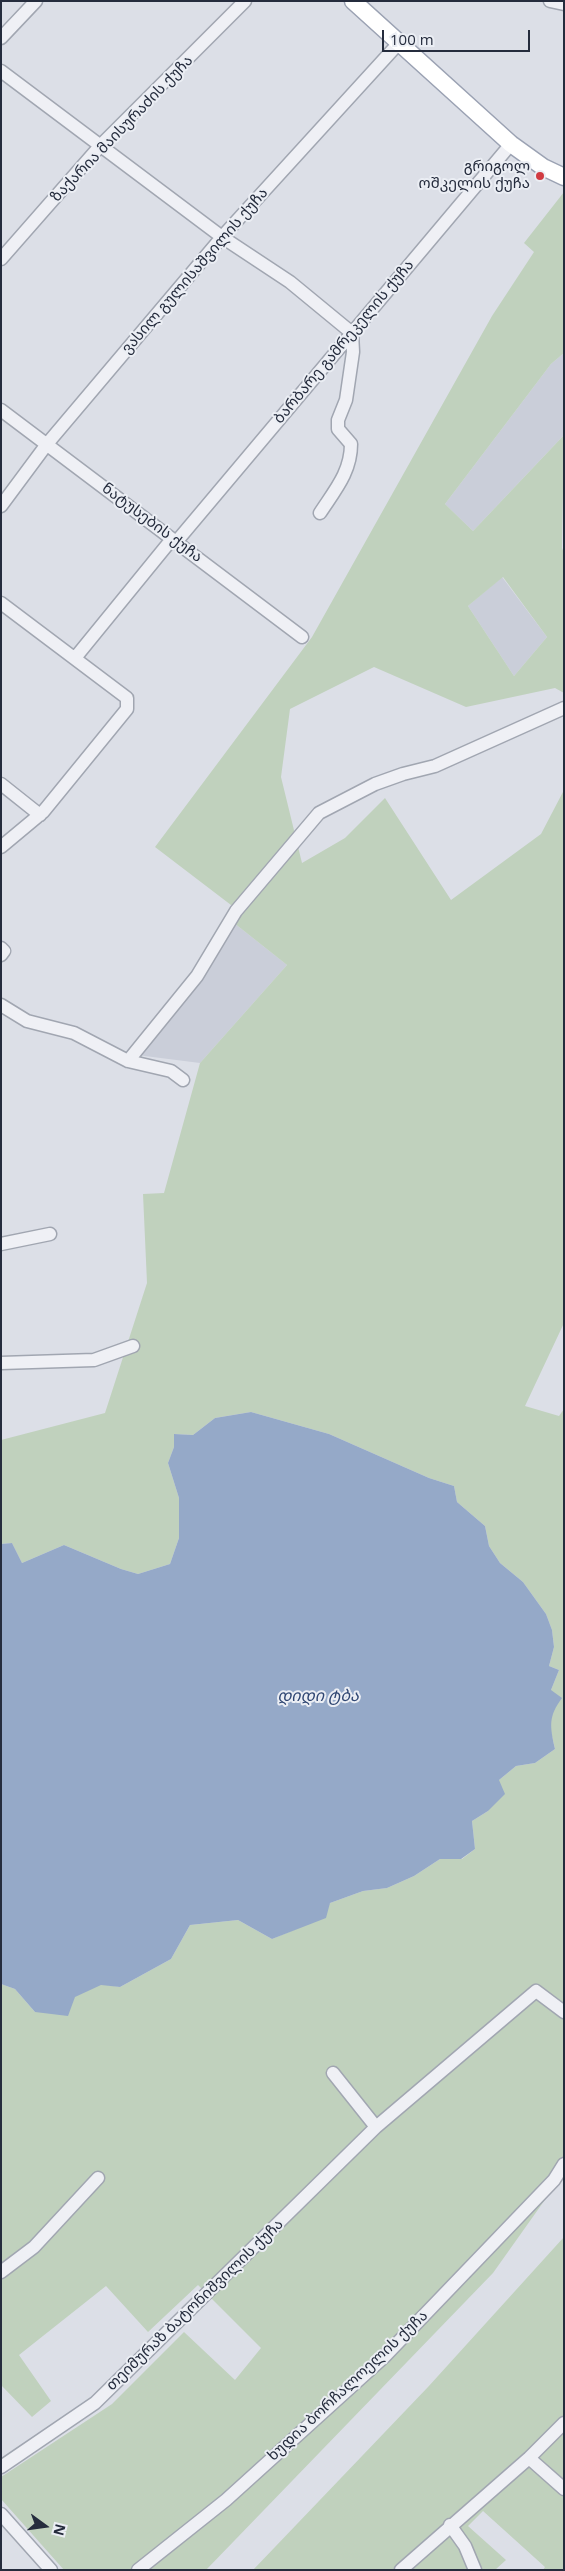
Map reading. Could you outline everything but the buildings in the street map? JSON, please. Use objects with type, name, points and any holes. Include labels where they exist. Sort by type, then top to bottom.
[{"type":"main road","points":[[353,1],[398,44],[511,144],[543,167],[564,177]]},
{"type":"street","points":[[1,38],[36,1]]},
{"type":"street","name":"ზაქარია მაისურაძის ქუჩა","points":[[1,259],[101,146],[245,1]]},
{"type":"street","points":[[550,1],[564,4]]},
{"type":"street","name":"ვასილ გულისაშვილის ქუჩა","points":[[1,506],[48,444],[222,237],[398,44]]},
{"type":"street","points":[[1,71],[222,237],[290,282],[352,333],[353,352],[346,400],[338,420],[338,429],[351,444],[351,457],[346,472],[320,513]]},
{"type":"street","name":"ბარბარე გამრეკელის ქუჩა","points":[[75,658],[511,144]]},
{"type":"street","name":"ნატუსების ქუჩა","points":[[1,410],[302,637]]},
{"type":"street","points":[[1,603],[127,698],[127,709],[40,815],[1,847]]},
{"type":"street","points":[[128,1060],[197,976],[236,910],[319,813],[375,784],[403,774],[435,766],[564,708]]},
{"type":"street","points":[[1,784],[40,815]]},
{"type":"street","points":[[1,948],[4,952],[1,955]]},
{"type":"street","points":[[1,1005],[27,1021],[74,1032],[128,1060],[171,1071],[183,1080]]},
{"type":"street","points":[[1,1244],[50,1234]]},
{"type":"street","points":[[1,1363],[94,1360],[133,1346]]},
{"type":"street","name":"თეიმურაზ ბატონიშვილის ქუჩა","points":[[1,2467],[95,2403],[376,2127],[536,1990],[564,2012]]},
{"type":"street","points":[[332,2073],[376,2127]]},
{"type":"street","name":"ხუდია ბორჩალოელის ქუჩა","points":[[138,2570],[226,2500],[384,2357],[554,2180],[564,2164]]},
{"type":"street","points":[[1,2272],[34,2247],[98,2178]]},
{"type":"street","points":[[401,2570],[450,2525],[530,2458],[564,2422]]},
{"type":"street","points":[[530,2458],[564,2489]]},
{"type":"street","points":[[1,2514],[51,2570]]},
{"type":"street","points":[[450,2525],[465,2546],[475,2570]]},
{"type":"shaded area","points":[[564,353],[563,436],[473,531],[445,504],[551,364]]},
{"type":"shaded area","points":[[502,577],[547,637],[514,676],[468,606]]},
{"type":"shaded area","points":[[234,923],[287,965],[200,1063],[137,1055]]},
{"type":"green space","points":[[564,192],[564,353],[551,364],[445,504],[473,531],[564,435],[562,548],[564,553],[564,693],[555,688],[466,707],[374,667],[290,709],[281,777],[302,863],[345,838],[385,798],[451,900],[541,834],[564,790],[564,1323],[525,1406],[559,1416],[564,1409],[564,2173],[493,2273],[206,2570],[64,2570],[1,2499],[1,2477],[112,2404],[184,2332],[235,2380],[261,2348],[198,2285],[148,2332],[106,2286],[19,2355],[51,2401],[32,2417],[1,2385],[1,2279],[33,2255],[1,2265],[1,1984],[15,1989],[35,2012],[101,1984],[120,1987],[171,1959],[190,1925],[238,1920],[272,1939],[313,1922],[330,1903],[363,1891],[387,1888],[414,1876],[440,1859],[462,1859],[475,1849],[472,1821],[488,1811],[499,1780],[516,1766],[535,1763],[555,1749],[551,1732],[551,1690],[559,1670],[549,1666],[554,1647],[552,1630],[546,1614],[523,1582],[500,1563],[489,1546],[485,1526],[457,1502],[454,1486],[429,1478],[329,1434],[251,1412],[215,1418],[193,1435],[174,1434],[174,1447],[168,1463],[179,1498],[179,1538],[170,1564],[138,1574],[121,1569],[64,1545],[22,1563],[12,1543],[1,1544],[1,1440],[105,1413],[147,1283],[143,1194],[164,1193],[200,1063],[287,965],[234,923],[244,910],[231,905],[155,847],[312,637],[492,316],[534,252],[524,243]],"holes":[[[503,577],[547,637],[514,676],[468,606]]]},
{"type":"green space","points":[[564,2237],[564,2570],[543,2570],[545,2567],[483,2511],[468,2526],[506,2560],[495,2570],[253,2570],[428,2387]]},
{"type":"water","name":"დიდი ტბა","points":[[251,1412],[329,1434],[429,1478],[454,1486],[457,1502],[485,1526],[489,1546],[500,1563],[523,1582],[546,1614],[552,1630],[554,1647],[549,1666],[559,1670],[551,1690],[562,1698],[554,1711],[551,1722],[555,1749],[535,1763],[516,1766],[499,1780],[505,1794],[488,1811],[472,1821],[475,1849],[461,1859],[440,1859],[414,1876],[387,1888],[363,1891],[330,1903],[326,1918],[272,1939],[238,1920],[190,1925],[171,1959],[120,1987],[101,1985],[75,1997],[68,2016],[35,2012],[15,1989],[1,1984],[1,1544],[12,1543],[22,1563],[64,1545],[121,1569],[138,1574],[170,1564],[179,1538],[179,1498],[168,1463],[174,1447],[174,1434],[193,1435],[215,1418]]},
{"type":"place","name":"გრიგოლ ოშკელის ქუჩა","points":[[540,176]]}]
